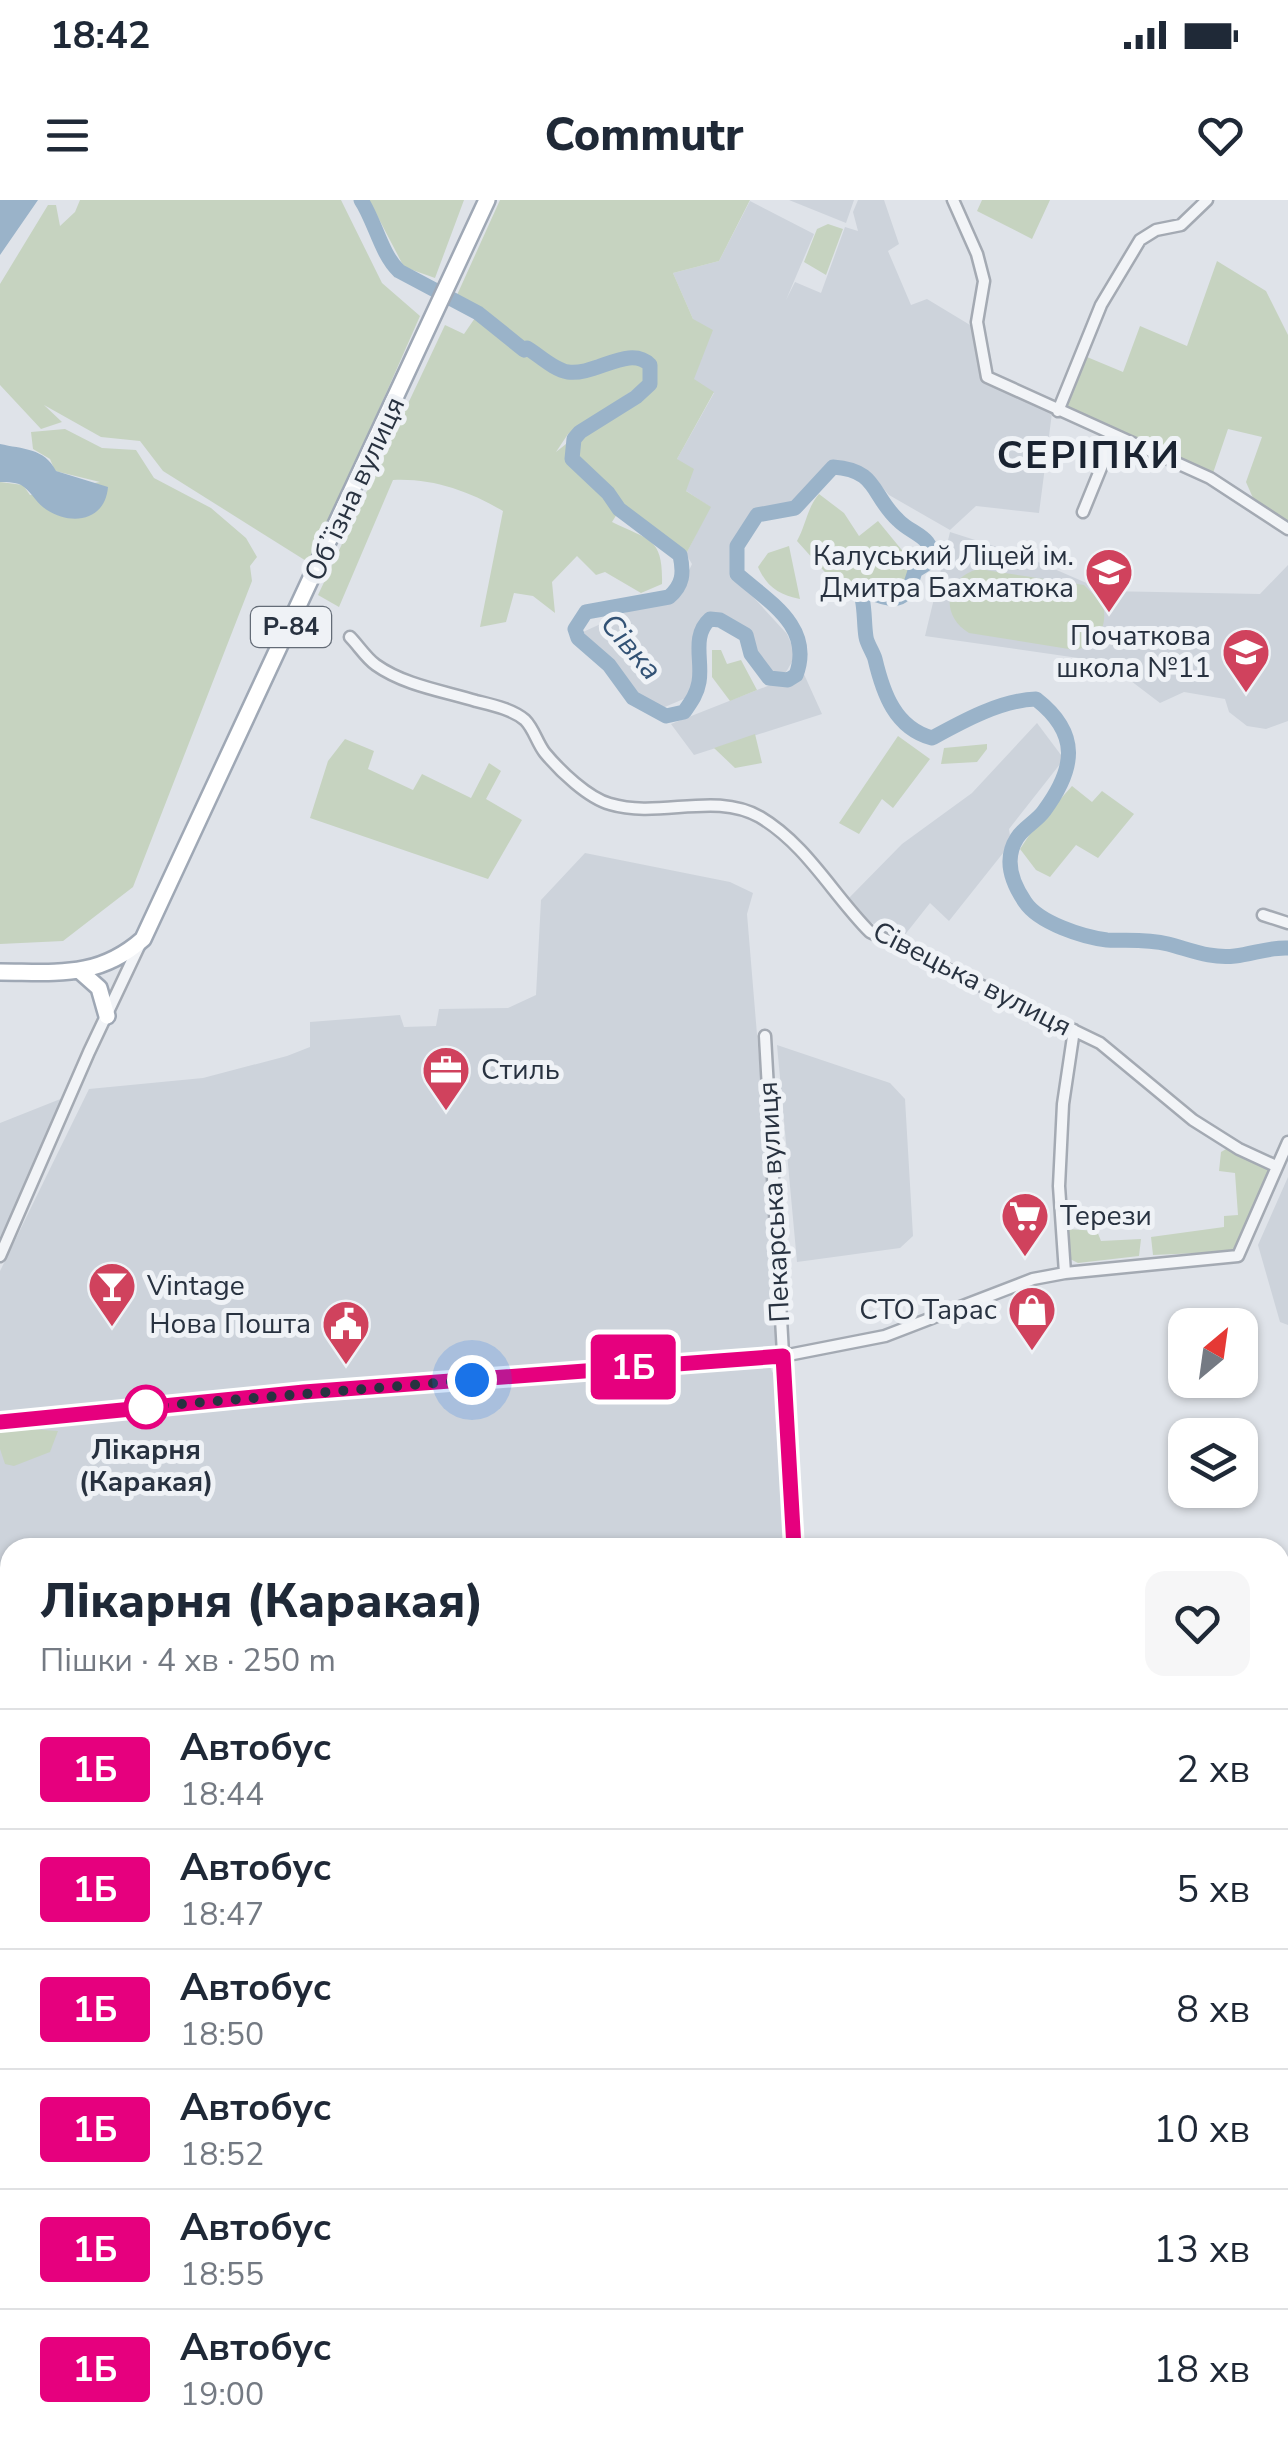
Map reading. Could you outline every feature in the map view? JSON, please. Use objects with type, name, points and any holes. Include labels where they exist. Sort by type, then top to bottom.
[{"type":"main road","name":"Обʼїзна вулиця","points":[[143,939],[487,200]]},
{"type":"main road","points":[[0,972],[81,972],[101,967],[143,939]]},
{"type":"main road","points":[[81,972],[99,988],[107,1016]]},
{"type":"street","points":[[953,200],[977,254],[984,281],[977,322],[987,378],[1210,478],[1288,529]]},
{"type":"street","points":[[1058,411],[1100,305],[1140,240],[1156,230],[1181,226],[1207,200]]},
{"type":"street","points":[[1083,512],[1114,436]]},
{"type":"street","name":"Сівецька вулиця","points":[[350,636],[375,664],[411,682],[507,710],[527,722],[544,752],[602,802],[660,811],[698,805],[739,808],[761,818],[794,844],[870,932],[1100,1043],[1193,1120],[1239,1149],[1276,1166]]},
{"type":"street","points":[[1263,915],[1288,923]]},
{"type":"street","name":"Обʼїзна вулиця","points":[[0,1256],[143,939]]},
{"type":"street","points":[[1065,1273],[1059,1186],[1063,1104],[1074,1030]]},
{"type":"street","name":"Пекарська вулиця","points":[[764,1036],[793,1538]]},
{"type":"street","points":[[0,1422],[326,1390],[783,1356],[885,1336],[1032,1279],[1238,1256],[1288,1142]]},
{"type":"shaded area","points":[[789,200],[854,200],[846,223]]},
{"type":"shaded area","points":[[858,200],[884,200],[899,244],[888,251],[911,305],[927,299],[975,328],[984,379],[1052,413],[1039,513],[976,506],[950,530],[889,495],[870,473],[845,463],[829,467],[793,505],[757,511],[734,545],[733,575],[787,634],[796,655],[786,672],[772,672],[737,624],[723,617],[708,618],[699,628],[694,644],[693,695],[660,709],[637,695],[583,632],[640,606],[672,600],[692,564],[686,554],[710,507],[685,490],[677,459],[714,393],[694,380],[693,319],[673,273],[719,261],[750,201],[814,234],[786,300],[795,282],[821,293],[845,227],[858,231],[853,212]]},
{"type":"shaded area","name":"Калуський Ліцей ім. Дмитра Бахматюка","points":[[950,532],[1022,555],[1105,591],[1260,594],[1288,565],[1288,721],[1266,729],[1247,726],[1229,712],[1225,699],[1184,692],[1160,703],[1106,662],[925,636]]},
{"type":"shaded area","points":[[803,672],[822,714],[694,755],[671,724]]},
{"type":"shaded area","points":[[1037,723],[1064,759],[1009,829],[1011,843],[949,921],[930,903],[900,941],[869,921],[848,899],[902,844],[972,793]]},
{"type":"shaded area","points":[[585,853],[730,882],[753,893],[747,914],[778,1350],[331,1383],[0,1413],[0,1271],[89,1089],[203,1078],[287,1056],[310,1047],[310,1022],[400,1015],[404,1027],[436,1026],[439,1009],[508,1008],[536,995],[541,900]]},
{"type":"shaded area","points":[[777,1045],[890,1083],[905,1099],[913,1236],[900,1248],[797,1262]]},
{"type":"shaded area","points":[[68,1096],[0,1237],[0,1123]]},
{"type":"shaded area","points":[[1288,1177],[1288,1325],[1280,1322],[1258,1245]]},
{"type":"shaded area","points":[[761,1364],[770,1367],[777,1381],[786,1538],[0,1538],[0,1429]]},
{"type":"green space","points":[[80,200],[341,200],[382,283],[420,316],[311,564],[163,471],[140,441],[101,437],[44,405],[62,422],[41,429],[0,385],[0,284],[48,205],[56,205],[60,226],[75,212]]},
{"type":"green space","points":[[369,200],[464,200],[435,278],[404,267]]},
{"type":"green space","points":[[500,200],[750,200],[719,261],[673,273],[693,319],[713,330],[694,379],[714,392],[677,459],[694,469],[686,491],[711,507],[686,554],[623,507],[576,457],[580,440],[652,389],[656,364],[633,351],[595,360],[632,361],[644,367],[645,382],[568,434],[556,452],[566,444],[573,463],[617,514],[612,522],[657,549],[662,584],[641,593],[605,572],[596,575],[577,556],[552,582],[555,613],[533,596],[514,593],[506,622],[480,627],[503,511],[450,487],[393,480],[339,607],[318,595],[445,325],[464,334],[475,318],[507,343],[513,337],[457,295]]},
{"type":"green space","points":[[982,200],[1050,200],[1032,239],[977,211]]},
{"type":"green space","points":[[828,224],[843,229],[826,275],[804,262],[817,229]]},
{"type":"green space","points":[[1217,261],[1266,291],[1288,335],[1288,521],[1253,498],[1246,482],[1262,437],[1228,429],[1212,476],[1066,410],[1087,357],[1123,372],[1140,326],[1187,346]]},
{"type":"green space","points":[[65,429],[102,448],[136,450],[154,478],[211,508],[246,538],[257,557],[250,566],[252,581],[133,887],[63,941],[0,944],[0,482],[23,485],[30,495],[100,482],[55,471],[50,459],[33,449],[31,432]]},
{"type":"green space","points":[[819,494],[844,513],[859,536],[878,521],[915,566],[908,581],[893,590],[868,584],[850,600],[797,541]]},
{"type":"green space","points":[[789,546],[800,599],[774,589],[758,567],[768,553]]},
{"type":"green space","points":[[979,569],[1084,585],[1103,604],[1100,634],[1090,644],[1075,650],[969,633],[953,617],[950,597],[959,580]]},
{"type":"green space","points":[[712,650],[721,650],[727,664],[741,660],[757,690],[730,701],[712,677]]},
{"type":"green space","points":[[755,734],[762,763],[735,768],[714,748]]},
{"type":"green space","points":[[898,736],[930,759],[893,808],[882,799],[859,834],[839,823]]},
{"type":"green space","points":[[345,739],[374,751],[368,769],[413,790],[422,774],[471,798],[489,763],[501,771],[486,799],[522,820],[488,879],[310,818],[328,761]]},
{"type":"green space","points":[[987,744],[977,762],[941,764],[944,748]]},
{"type":"green space","points":[[1072,786],[1092,802],[1102,791],[1134,814],[1098,858],[1076,845],[1050,877],[1036,870],[1020,849]]},
{"type":"green space","points":[[1228,1148],[1271,1169],[1236,1248],[1153,1255],[1151,1237],[1224,1227],[1224,1216],[1238,1215],[1235,1173],[1219,1171],[1221,1152]]},
{"type":"green space","points":[[1068,1229],[1097,1231],[1101,1241],[1141,1239],[1139,1256],[1078,1263],[1068,1258]]},
{"type":"green space","points":[[16,1428],[58,1431],[50,1452],[14,1466],[5,1464],[0,1433]]},
{"type":"water","points":[[0,200],[38,200],[0,255]]},
{"type":"water","points":[[0,444],[32,451],[46,458],[56,471],[108,487],[101,507],[86,517],[67,518],[43,508],[22,485],[0,482]]},
{"type":"waterway","name":"Сівка","points":[[361,200],[387,256],[399,271],[478,313],[524,350],[527,348],[568,372],[633,358],[650,365],[650,384],[580,432],[574,439],[572,459],[619,509],[680,555],[681,578],[669,597],[586,612],[575,629],[578,638],[609,665],[633,698],[666,716],[684,712],[698,686],[699,641],[710,619],[720,620],[746,635],[751,654],[769,678],[788,680],[796,675],[800,658],[794,629],[737,574],[737,546],[757,515],[795,508],[833,467],[848,469],[866,478],[889,511],[926,541],[931,553],[931,561],[915,571],[905,594],[894,599],[870,592],[862,598],[867,640],[887,696],[900,718],[932,738],[996,707],[1036,699],[1061,725],[1068,752],[1062,781],[1044,811],[1017,838],[1011,855],[1013,879],[1032,910],[1062,928],[1107,940],[1160,942],[1218,956],[1288,948]]},
{"type":"bus line","name":"1Б","points":[[0,1422],[304,1392],[783,1356],[793,1538]]},
{"type":"place","name":"Калуський Ліцей ім. Дмитра Бахматюка","points":[[1109,614]]},
{"type":"place","name":"Початкова школа №11","points":[[1246,694]]},
{"type":"place","name":"Стиль","points":[[446,1112]]},
{"type":"place","name":"Терези","points":[[1025,1258]]},
{"type":"place","name":"Vintage","points":[[112,1328]]},
{"type":"place","name":"СТО Тарас","points":[[1032,1352]]},
{"type":"place","name":"Нова Пошта","points":[[346,1366]]},
{"type":"place","name":"Лікарня (Каракая)","points":[[146,1407]]},
{"type":"district","name":"СЕРІПКИ","points":[[1089,455]]},
{"type":"route","points":[[146,1407],[472,1380]]}]
